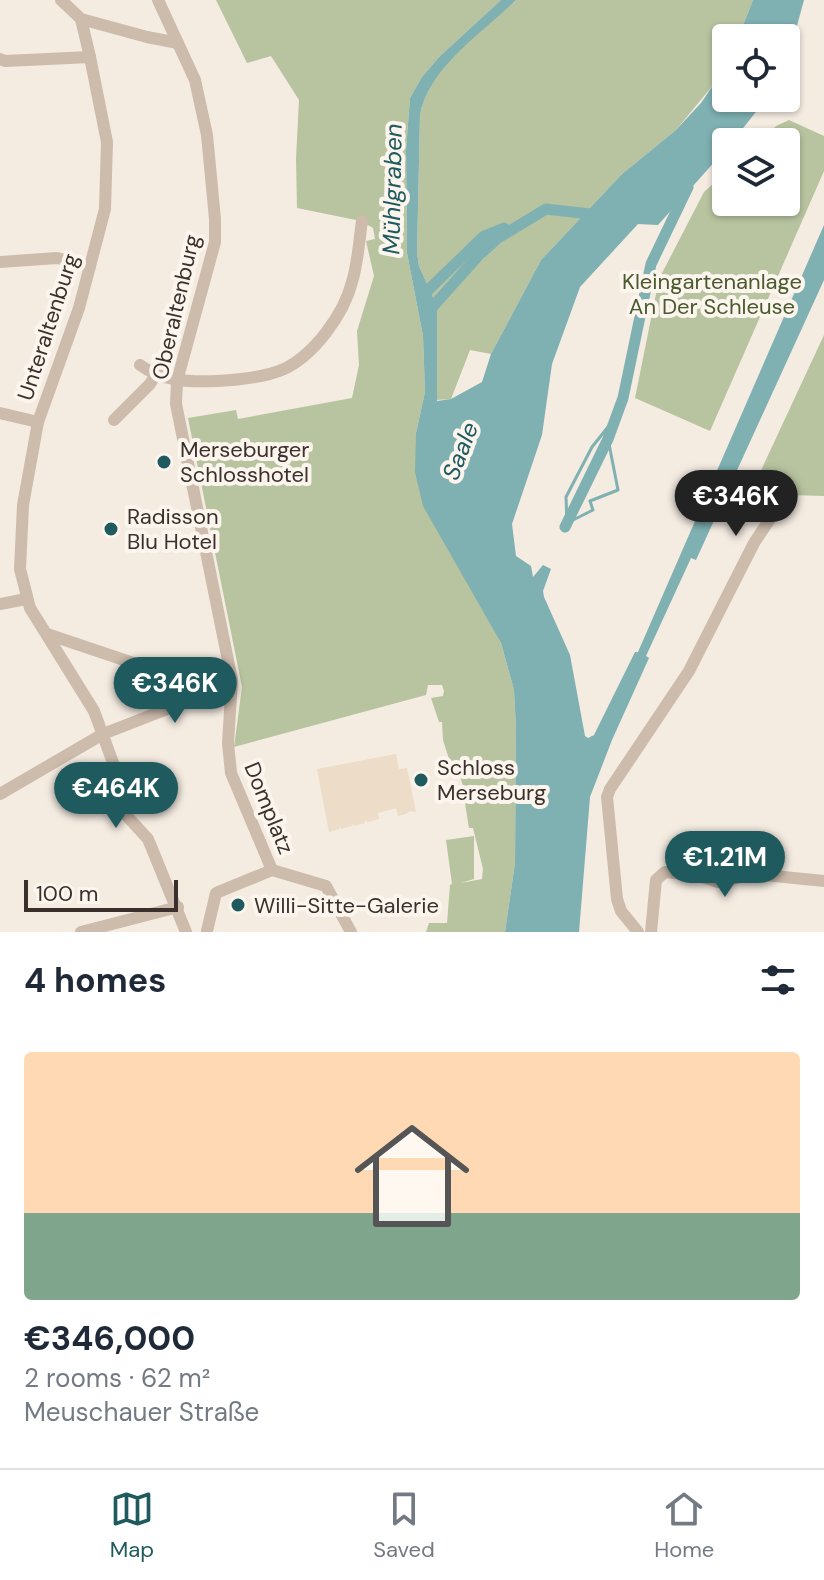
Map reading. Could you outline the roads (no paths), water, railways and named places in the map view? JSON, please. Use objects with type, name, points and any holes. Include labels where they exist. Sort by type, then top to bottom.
[{"type":"street","points":[[61,0],[81,19],[178,43]]},
{"type":"street","name":"Oberaltenburg","points":[[158,0],[195,80],[207,135],[215,242],[177,381],[177,414],[232,680]]},
{"type":"street","name":"Unteraltenburg","points":[[81,19],[107,142],[105,209],[76,317],[38,422],[24,496],[20,569],[26,599],[94,711],[115,768],[119,803],[148,839],[186,932]]},
{"type":"street","points":[[0,59],[90,57]]},
{"type":"street","points":[[140,365],[177,381],[231,379],[282,370],[296,362],[311,348],[344,304],[352,283],[362,221]]},
{"type":"street","points":[[0,262],[57,258],[90,266]]},
{"type":"street","points":[[114,420],[156,374]]},
{"type":"street","points":[[0,413],[38,422]]},
{"type":"street","points":[[638,932],[621,911],[617,899],[607,797],[689,671],[754,543],[774,513]]},
{"type":"street","points":[[0,604],[26,599]]},
{"type":"street","points":[[47,634],[145,667],[172,686],[188,690],[232,680]]},
{"type":"street","name":"Domplatz","points":[[232,680],[228,743],[231,773],[272,870],[293,878],[320,882],[331,891],[351,932]]},
{"type":"street","points":[[0,794],[103,734],[175,706],[188,690]]},
{"type":"street","points":[[207,931],[216,893],[272,870]]},
{"type":"street","points":[[651,932],[656,880],[665,872],[697,875],[718,882],[755,874],[824,881]]},
{"type":"street","points":[[85,931],[178,907]]},
{"type":"water","name":"Saale","points":[[501,0],[516,0],[445,66],[425,98],[420,115],[417,253],[419,266],[437,306],[437,401],[451,399],[482,382],[491,354],[541,260],[622,174],[676,130],[712,87],[712,112],[756,112],[743,128],[712,128],[712,165],[658,225],[638,224],[580,287],[552,364],[542,435],[512,524],[516,556],[531,566],[533,577],[543,565],[551,569],[543,591],[544,597],[570,655],[585,736],[588,738],[594,735],[635,652],[638,652],[824,225],[824,280],[696,560],[691,558],[646,656],[649,658],[590,797],[579,932],[505,932],[515,863],[514,690],[501,643],[423,506],[415,472],[416,433],[425,392],[423,336],[407,253],[406,150],[410,98],[439,57]]},
{"type":"water","points":[[753,0],[804,0],[797,24],[744,24]]},
{"type":"waterway","points":[[565,527],[608,439],[623,398],[651,264],[688,187]]},
{"type":"waterway","points":[[428,312],[498,238],[546,209],[599,215]]},
{"type":"waterway","points":[[423,295],[484,236],[504,228]]},
{"type":"waterway","points":[[608,439],[618,490],[590,501],[593,510],[567,523],[566,497],[592,447],[616,417]]},
{"type":"place","name":"Merseburger Schlosshotel","points":[[164,462]]},
{"type":"place","name":"Radisson Blu Hotel","points":[[111,529]]},
{"type":"place","name":"Schloss Merseburg","points":[[421,780]]},
{"type":"place","name":"Willi-Sitte-Galerie","points":[[238,905]]},
{"type":"water label","name":"Mühlgraben","points":[[392,189]]},
{"type":"park label","name":"Kleingartenanlage An Der Schleuse","points":[[712,294]]}]
